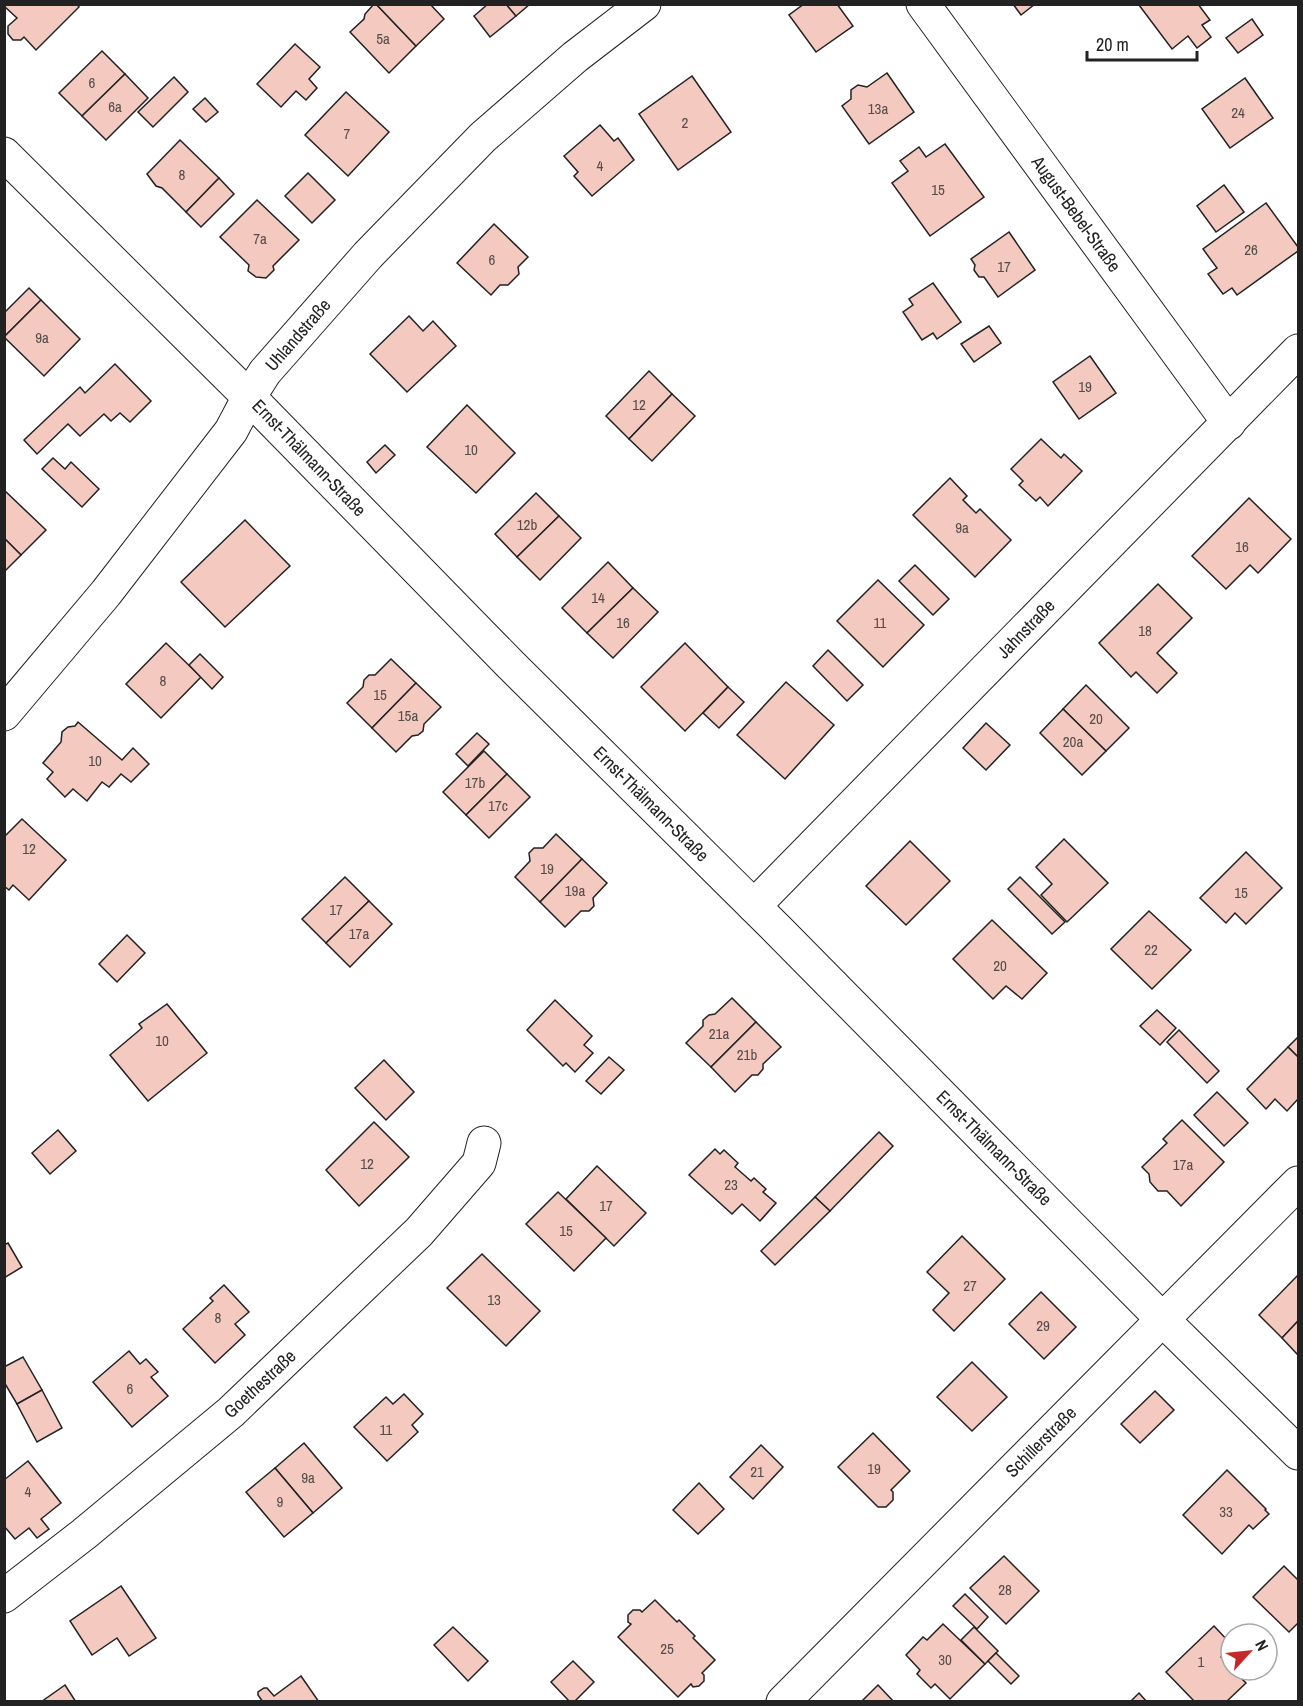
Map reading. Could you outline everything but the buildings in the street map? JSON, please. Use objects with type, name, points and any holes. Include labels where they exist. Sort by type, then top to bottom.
[{"type":"street","name":"Uhlandstraße","points":[[4,714],[120,575],[231,431],[265,372],[373,249],[483,137],[575,57],[644,4]]},
{"type":"street","name":"August-Bebel-Straße","points":[[923,4],[1228,423]]},
{"type":"street","name":"Ernst-Thälmann-Straße","points":[[4,154],[249,397],[510,664],[754,906],[1163,1320],[1299,1453]]},
{"type":"street","name":"Jahnstraße","points":[[754,906],[1299,351]]},
{"type":"street","name":"Goethestraße","points":[[4,1596],[84,1534],[231,1412],[419,1232],[479,1163],[484,1143]]},
{"type":"street","name":"Schillerstraße","points":[[783,1701],[1299,1183]]}]
